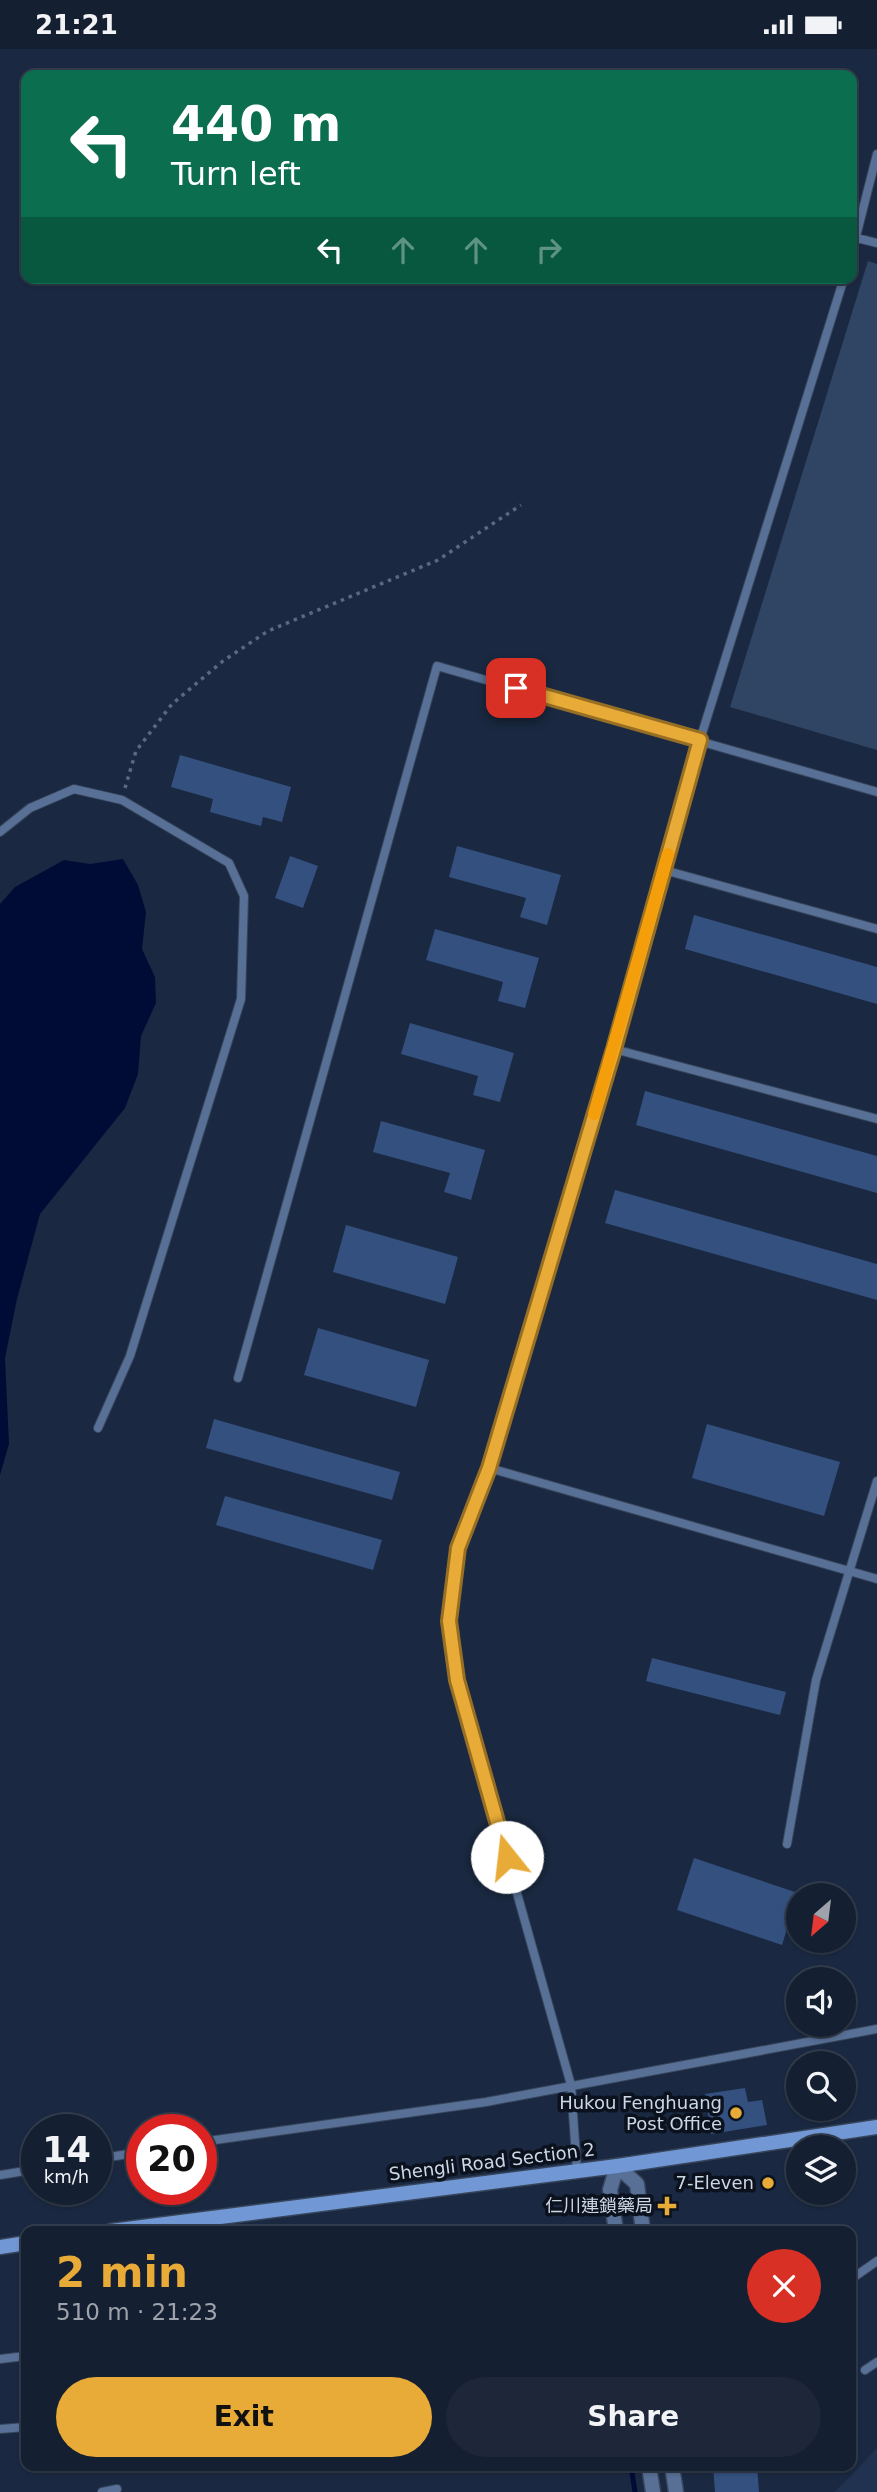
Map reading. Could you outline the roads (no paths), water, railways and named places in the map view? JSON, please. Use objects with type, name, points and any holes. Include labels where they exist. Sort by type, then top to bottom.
[{"type":"main road","name":"Shengli Road Section 2","points":[[176,2226],[617,2166],[877,2127]]},
{"type":"main road","points":[[0,2247],[21,2244]]},
{"type":"street","points":[[615,2226],[610,2190],[617,2166],[637,2184],[642,2226]]},
{"type":"street","points":[[650,2471],[653,2492]]},
{"type":"street","points":[[673,2471],[676,2492]]},
{"type":"lane","points":[[877,155],[857,237],[877,243]]},
{"type":"lane","points":[[578,2171],[571,2085],[457,1680],[449,1621],[458,1548],[489,1468],[614,1049],[700,740],[842,284]]},
{"type":"lane","points":[[238,1378],[437,667],[877,792]]},
{"type":"lane","points":[[0,832],[30,808],[74,789],[122,800],[229,863],[244,896],[241,999],[130,1356],[98,1428]]},
{"type":"lane","points":[[663,870],[877,929]]},
{"type":"lane","points":[[614,1049],[877,1119]]},
{"type":"lane","points":[[489,1468],[877,1579]]},
{"type":"lane","points":[[787,1844],[816,1680],[877,1481]]},
{"type":"lane","points":[[217,2140],[486,2102],[877,2029]]},
{"type":"lane","points":[[0,2175],[21,2172]]},
{"type":"lane","points":[[856,2276],[877,2261]]},
{"type":"lane","points":[[0,2359],[21,2357]]},
{"type":"lane","points":[[865,2370],[877,2362]]},
{"type":"lane","points":[[0,2429],[21,2427]]},
{"type":"lane","points":[[102,2492],[117,2489]]},
{"type":"waterway","points":[[632,2471],[635,2492]]},
{"type":"place","name":"Hukou Fenghuang Post Office","points":[[736,2113]]},
{"type":"place","name":"7-Eleven","points":[[768,2183]]},
{"type":"place","name":"仁川連鎖藥局","points":[[667,2206]]}]
